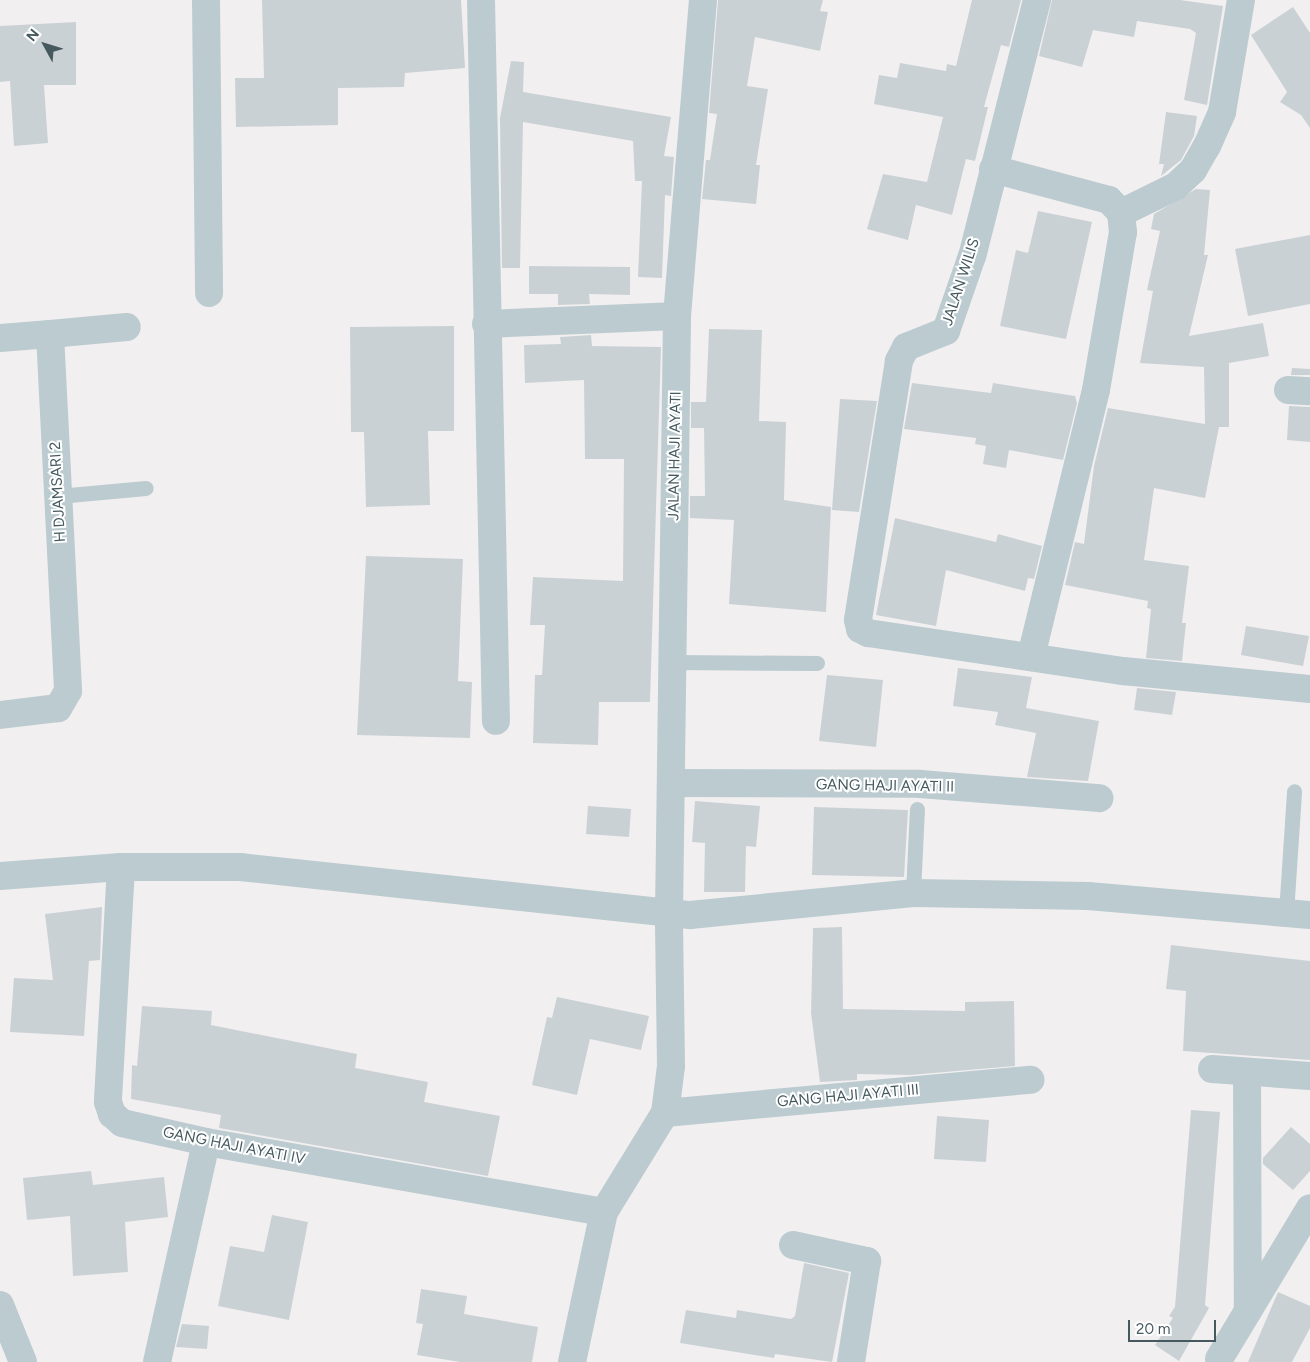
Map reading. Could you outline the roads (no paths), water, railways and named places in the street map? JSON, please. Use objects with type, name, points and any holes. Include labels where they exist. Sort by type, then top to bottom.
[{"type":"street","points":[[206,0],[209,293]]},
{"type":"street","points":[[481,0],[486,324],[496,722]]},
{"type":"street","name":"JALAN HAJI AYATI","points":[[664,1113],[671,1066],[669,914],[677,316],[703,0]]},
{"type":"street","name":"JALAN WILIS","points":[[1031,657],[868,633],[860,629],[858,620],[899,361],[906,347],[946,331],[972,256],[1037,0]]},
{"type":"street","points":[[1121,213],[1176,186],[1193,170],[1208,146],[1222,112],[1241,0]]},
{"type":"street","points":[[993,169],[1088,192],[1109,200],[1121,213],[1123,232],[1096,390],[1031,657],[1123,671],[1310,689]]},
{"type":"street","points":[[486,324],[677,316]]},
{"type":"street","points":[[0,338],[127,327]]},
{"type":"street","name":"H DJAMSARI 2","points":[[0,715],[58,708],[66,700],[68,691],[50,334]]},
{"type":"street","name":"GANG HAJI AYATI II","points":[[671,783],[920,784],[1099,798]]},
{"type":"street","points":[[0,876],[122,867],[240,867],[669,914],[785,909],[913,894],[1088,896],[1298,914]]},
{"type":"street","name":"GANG HAJI AYATI IV","points":[[122,867],[108,1102],[112,1114],[122,1123],[206,1142],[604,1212]]},
{"type":"street","points":[[1212,1069],[1310,1076]]},
{"type":"street","points":[[1248,1072],[1248,1311]]},
{"type":"street","name":"GANG HAJI AYATI III","points":[[664,1113],[1031,1080]]},
{"type":"street","points":[[572,1362],[604,1212],[664,1113]]},
{"type":"street","points":[[157,1362],[206,1142]]},
{"type":"street","points":[[1219,1359],[1248,1311],[1306,1224]]},
{"type":"street","points":[[793,1245],[867,1261],[851,1362]]},
{"type":"street","points":[[0,1306],[14,1358]]},
{"type":"lane","points":[[58,496],[146,488]]},
{"type":"lane","points":[[672,662],[817,663]]},
{"type":"lane","points":[[1294,791],[1298,914]]},
{"type":"lane","points":[[913,894],[917,809]]}]
